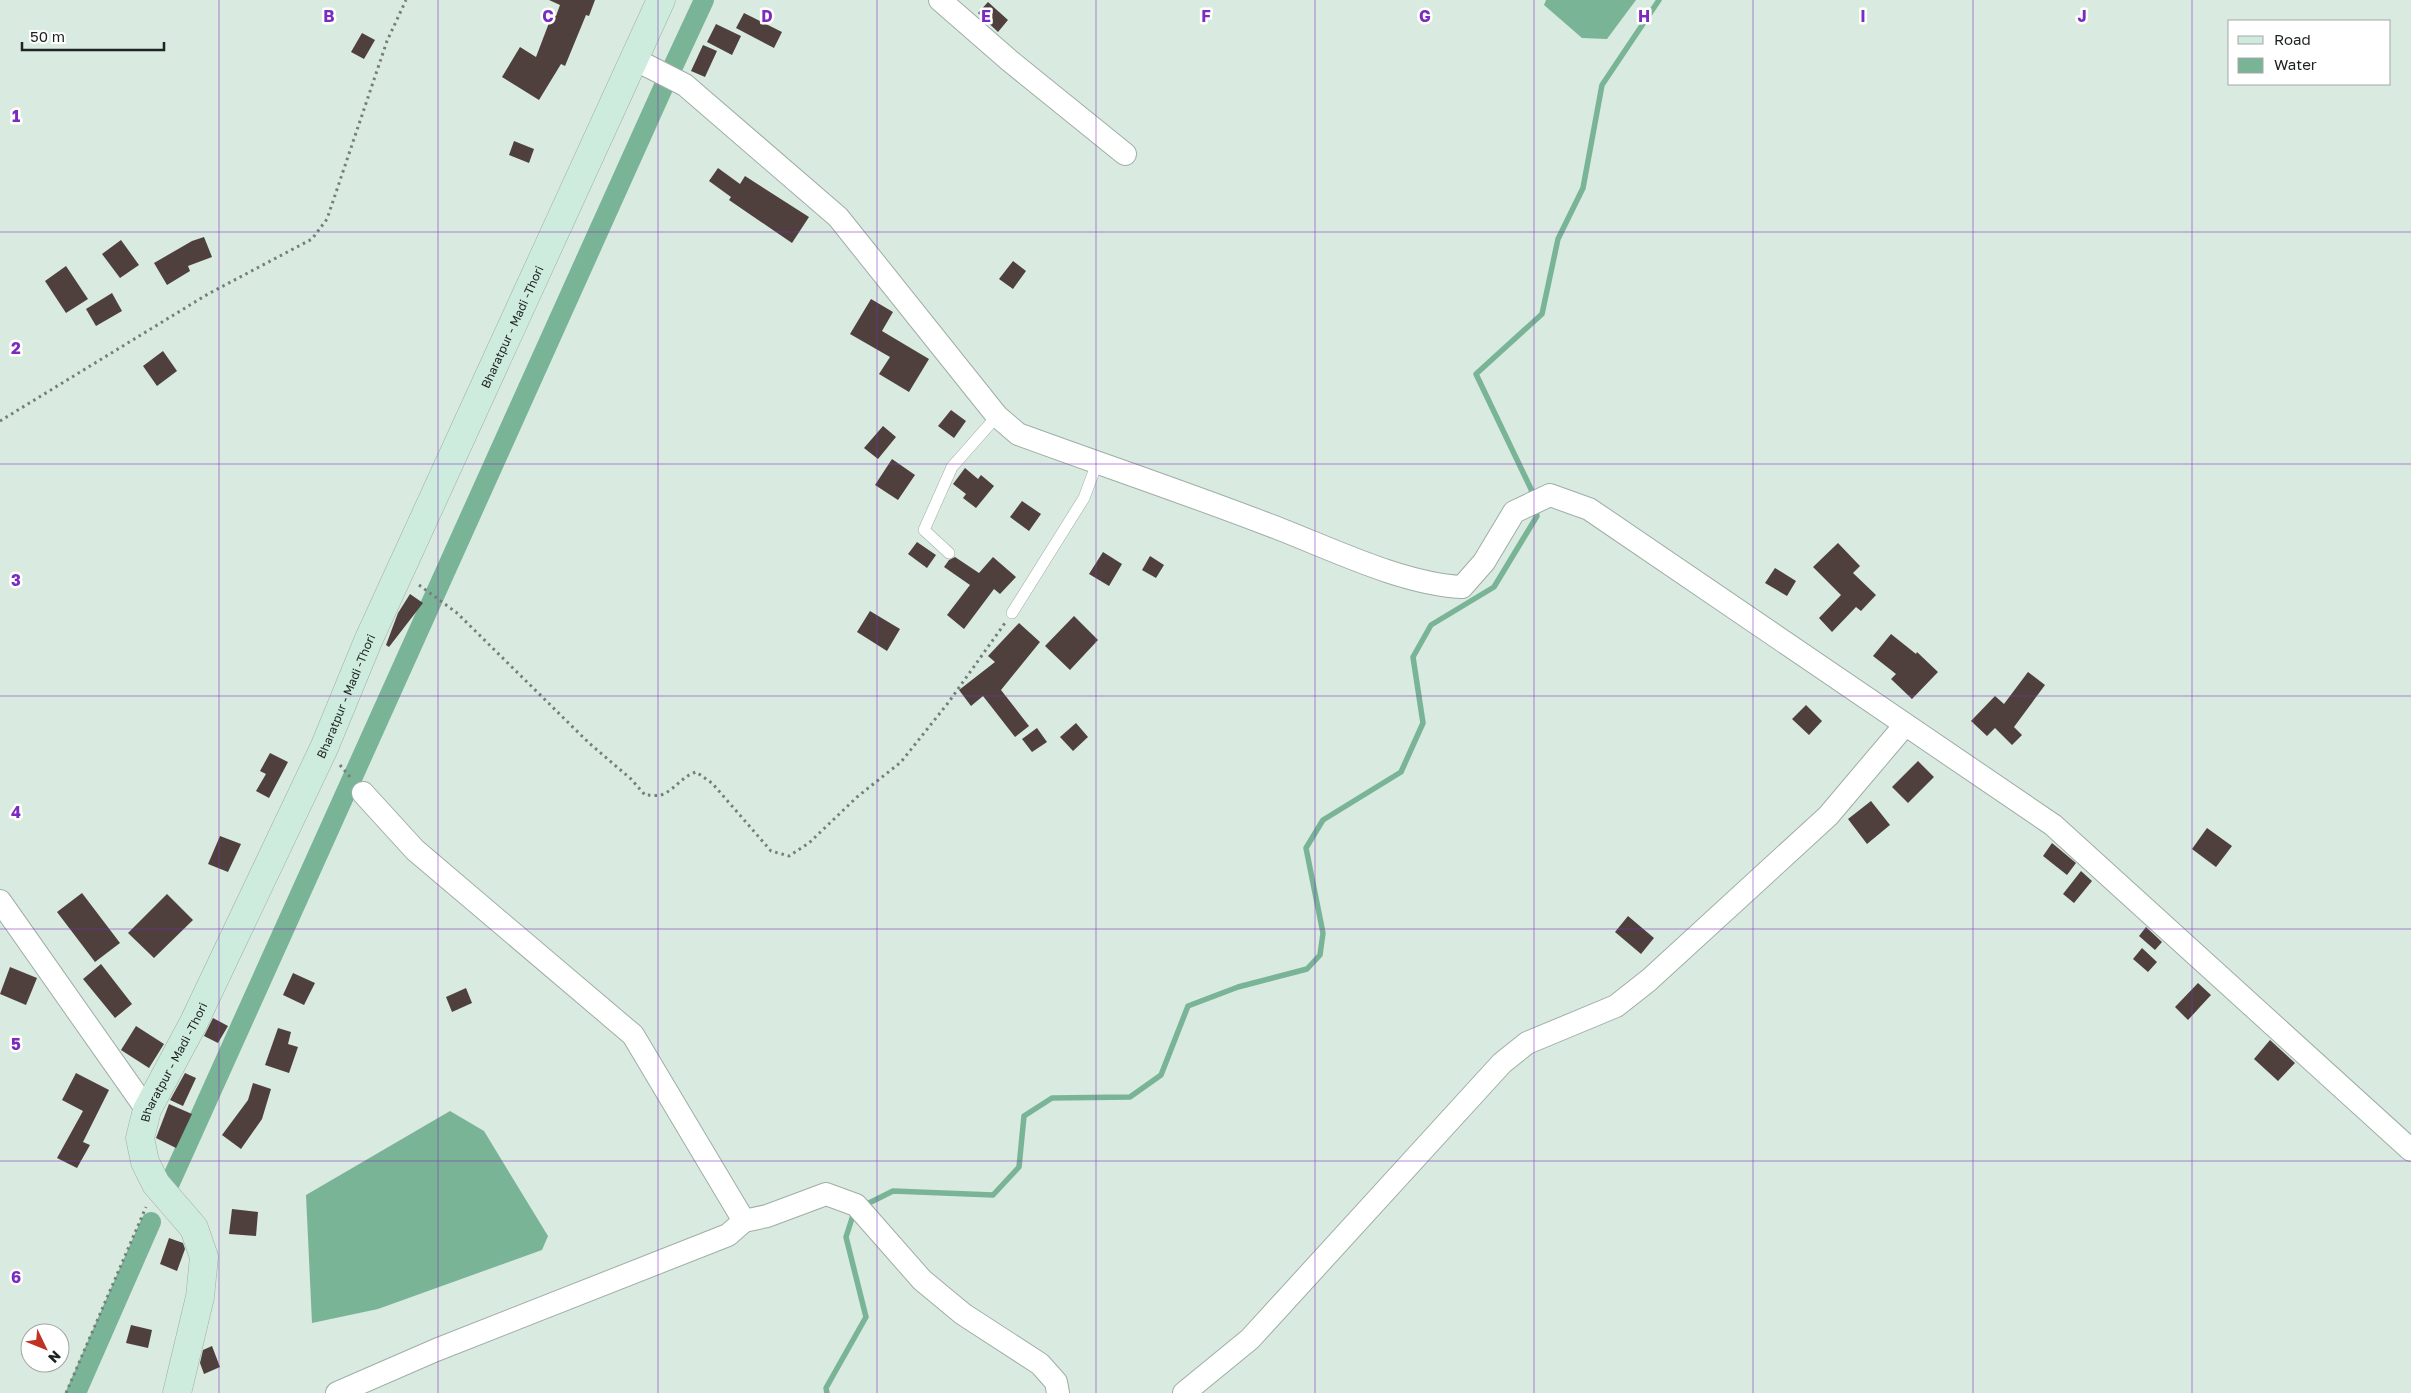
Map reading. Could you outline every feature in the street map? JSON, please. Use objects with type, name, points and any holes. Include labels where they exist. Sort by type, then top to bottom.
[{"type":"main road","name":"Bharatpur - Madi -Thori","points":[[177,1393],[200,1297],[204,1257],[194,1228],[156,1184],[145,1162],[140,1138],[147,1110],[194,1022],[324,748],[368,641],[661,0]]},
{"type":"street","points":[[940,0],[1010,62],[1125,154]]},
{"type":"street","points":[[634,59],[685,85],[838,217],[997,416],[1018,434],[1262,522],[1370,564],[1440,586],[1462,587],[1484,562],[1514,512],[1550,495],[1589,508],[2053,825],[2411,1150]]},
{"type":"street","points":[[1184,1393],[1250,1338],[1502,1063],[1527,1043],[1616,1006],[1648,980],[1828,816],[1905,725]]},
{"type":"street","points":[[363,793],[415,850],[633,1034],[744,1221]]},
{"type":"street","points":[[0,901],[147,1110]]},
{"type":"street","points":[[338,1393],[436,1350],[728,1236],[744,1221],[768,1216],[826,1194],[856,1205],[878,1227],[922,1280],[963,1314],[1040,1364],[1056,1382],[1058,1393]]},
{"type":"lane","points":[[949,553],[924,530],[952,467],[997,416]]},
{"type":"lane","points":[[1012,613],[1084,498],[1097,463]]},
{"type":"path","points":[[0,421],[208,294],[312,239],[327,219],[387,41],[406,0]]},
{"type":"path","points":[[420,586],[457,613],[589,743],[631,779],[644,795],[661,795],[676,786],[689,774],[696,772],[712,783],[772,851],[789,856],[809,843],[857,797],[901,762],[948,703],[979,656],[1012,613]]},
{"type":"path","points":[[66,1393],[156,1184]]},
{"type":"water","points":[[1546,0],[1636,0],[1607,39],[1582,38],[1544,5]]},
{"type":"water","points":[[450,1111],[484,1131],[548,1236],[542,1250],[378,1309],[312,1323],[306,1195]]},
{"type":"building","points":[[549,0],[595,0],[589,16],[586,15],[565,66],[561,64],[539,100],[502,77],[520,47],[536,57],[552,15],[556,16],[560,5]]},
{"type":"building","points":[[988,2],[1008,20],[998,32],[978,13]]},
{"type":"building","points":[[744,13],[782,32],[774,48],[736,28]]},
{"type":"building","points":[[716,24],[741,36],[732,55],[707,42]]},
{"type":"building","points":[[362,33],[375,40],[364,59],[351,52]]},
{"type":"building","points":[[703,45],[717,51],[705,77],[691,71]]},
{"type":"building","points":[[514,141],[534,149],[529,163],[509,155]]},
{"type":"building","points":[[718,168],[740,184],[745,176],[809,217],[792,243],[729,200],[731,197],[709,181]]},
{"type":"building","points":[[204,237],[212,257],[188,266],[190,271],[167,285],[154,263],[192,241]]},
{"type":"building","points":[[121,240],[139,265],[120,278],[102,254]]},
{"type":"building","points":[[1013,261],[1026,271],[1013,289],[999,279]]},
{"type":"building","points":[[66,266],[88,299],[66,313],[45,281]]},
{"type":"building","points":[[112,293],[122,311],[96,326],[86,309]]},
{"type":"building","points":[[871,299],[893,312],[882,331],[929,359],[909,392],[879,374],[890,357],[850,334]]},
{"type":"building","points":[[163,351],[177,371],[157,386],[143,366]]},
{"type":"building","points":[[951,410],[966,421],[954,438],[938,426]]},
{"type":"building","points":[[883,426],[896,437],[878,459],[864,448]]},
{"type":"building","points":[[892,459],[915,475],[898,500],[875,485]]},
{"type":"building","points":[[965,468],[978,479],[981,475],[994,486],[976,508],[963,498],[966,494],[953,484]]},
{"type":"building","points":[[1022,501],[1041,514],[1029,531],[1010,517]]},
{"type":"building","points":[[917,542],[936,555],[927,568],[908,554]]},
{"type":"building","points":[[1838,543],[1860,566],[1853,573],[1876,595],[1861,611],[1856,607],[1832,632],[1819,618],[1841,595],[1813,567]]},
{"type":"building","points":[[1103,552],[1122,564],[1109,586],[1089,574]]},
{"type":"building","points":[[1150,556],[1164,565],[1156,578],[1142,570]]},
{"type":"building","points":[[955,557],[979,573],[993,557],[1016,577],[1000,594],[994,589],[964,629],[947,615],[970,585],[944,567],[949,560]]},
{"type":"building","points":[[1775,568],[1796,581],[1787,596],[1765,583]]},
{"type":"building","points":[[410,594],[423,603],[389,647],[386,645],[398,613]]},
{"type":"building","points":[[870,611],[900,629],[887,651],[857,632]]},
{"type":"building","points":[[1074,616],[1098,640],[1070,670],[1045,646]]},
{"type":"building","points":[[1019,623],[1040,642],[1001,690],[1029,726],[1015,737],[983,696],[971,706],[959,690],[995,662],[988,656]]},
{"type":"building","points":[[1891,634],[1916,654],[1917,652],[1938,672],[1912,699],[1891,679],[1896,674],[1873,656]]},
{"type":"building","points":[[2028,672],[2045,685],[2014,727],[2022,735],[2012,745],[1995,728],[1987,736],[1971,721],[1995,696],[2004,704]]},
{"type":"building","points":[[1806,705],[1822,721],[1809,735],[1792,719]]},
{"type":"building","points":[[1076,723],[1088,737],[1073,751],[1060,737]]},
{"type":"building","points":[[1037,728],[1047,742],[1032,752],[1022,739]]},
{"type":"building","points":[[270,753],[288,762],[269,798],[256,791],[266,774],[260,771]]},
{"type":"building","points":[[1918,761],[1934,777],[1908,803],[1892,787]]},
{"type":"building","points":[[1871,801],[1890,825],[1867,844],[1848,819]]},
{"type":"building","points":[[2207,828],[2232,846],[2216,867],[2192,849]]},
{"type":"building","points":[[220,836],[241,844],[228,872],[208,864]]},
{"type":"building","points":[[2052,843],[2076,863],[2067,875],[2043,856]]},
{"type":"building","points":[[2081,871],[2092,881],[2074,903],[2063,894]]},
{"type":"building","points":[[82,893],[120,943],[95,962],[57,912]]},
{"type":"building","points":[[167,894],[193,920],[154,958],[128,933]]},
{"type":"building","points":[[1628,916],[1654,938],[1641,954],[1615,932]]},
{"type":"building","points":[[2146,927],[2162,942],[2155,950],[2139,936]]},
{"type":"building","points":[[2142,948],[2157,962],[2148,972],[2133,959]]},
{"type":"building","points":[[101,964],[132,1004],[115,1018],[83,979]]},
{"type":"building","points":[[10,967],[37,978],[26,1005],[0,994]]},
{"type":"building","points":[[293,973],[315,983],[304,1005],[283,995]]},
{"type":"building","points":[[2198,983],[2211,995],[2188,1020],[2175,1007]]},
{"type":"building","points":[[466,988],[472,1003],[452,1012],[446,997]]},
{"type":"building","points":[[213,1018],[228,1026],[218,1043],[204,1036]]},
{"type":"building","points":[[136,1026],[164,1044],[149,1068],[121,1050]]},
{"type":"building","points":[[278,1028],[291,1032],[288,1044],[298,1047],[289,1073],[265,1065]]},
{"type":"building","points":[[2270,1040],[2295,1063],[2278,1081],[2254,1059]]},
{"type":"building","points":[[76,1073],[109,1090],[83,1142],[90,1145],[77,1168],[57,1158],[83,1111],[62,1100]]},
{"type":"building","points":[[185,1073],[196,1078],[183,1106],[170,1100]]},
{"type":"building","points":[[253,1083],[271,1089],[262,1119],[241,1149],[222,1135],[248,1100]]},
{"type":"building","points":[[169,1104],[192,1114],[176,1148],[156,1138]]},
{"type":"building","points":[[232,1209],[258,1212],[256,1236],[229,1234]]},
{"type":"building","points":[[169,1238],[183,1243],[185,1249],[177,1271],[160,1264]]},
{"type":"building","points":[[131,1325],[152,1330],[148,1348],[126,1343]]},
{"type":"building","points":[[212,1346],[220,1367],[204,1374],[200,1363],[203,1350]]},
{"type":"waterway","points":[[671,71],[704,0]]},
{"type":"waterway","points":[[1533,499],[1531,489],[1476,374],[1542,314],[1558,239],[1583,188],[1602,85],[1659,0]]},
{"type":"waterway","points":[[170,1183],[663,88]]},
{"type":"waterway","points":[[863,1206],[893,1191],[993,1195],[1019,1167],[1024,1116],[1052,1098],[1130,1097],[1161,1075],[1188,1006],[1238,987],[1307,969],[1320,955],[1323,933],[1306,848],[1323,820],[1401,772],[1423,723],[1413,657],[1431,625],[1494,587],[1537,516],[1535,508]]},
{"type":"waterway","points":[[827,1393],[826,1388],[866,1317],[846,1237],[854,1212]]},
{"type":"waterway","points":[[76,1393],[151,1222]]}]
